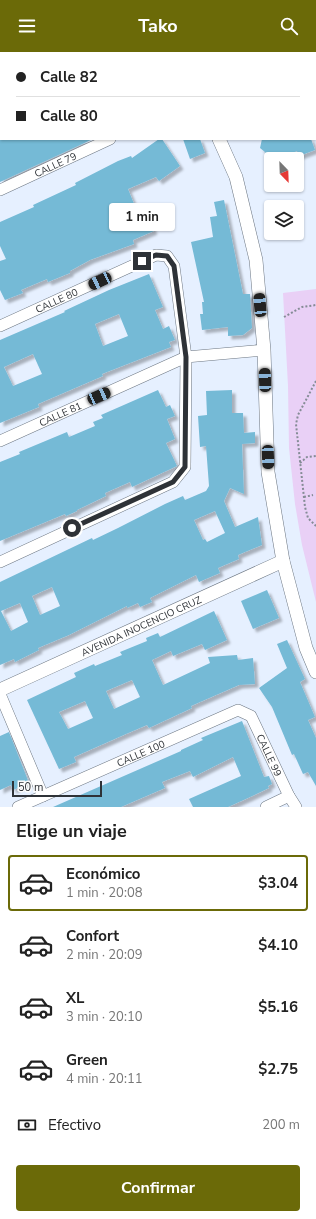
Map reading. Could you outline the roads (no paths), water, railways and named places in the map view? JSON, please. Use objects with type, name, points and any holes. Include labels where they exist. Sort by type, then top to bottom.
[{"type":"street","name":"CALLE 79","points":[[0,190],[108,140]]},
{"type":"street","points":[[219,140],[236,177],[256,260],[264,350],[268,472],[283,561],[306,648],[316,672]]},
{"type":"street","name":"CALLE 80","points":[[0,326],[156,255],[167,256],[174,266],[186,357]]},
{"type":"street","name":"CALLE 81","points":[[0,441],[186,357],[264,350]]},
{"type":"street","points":[[0,562],[173,482],[185,467],[186,357]]},
{"type":"street","name":"AVENIDA INOCENCIO CRUZ","points":[[0,690],[283,561]]},
{"type":"street","points":[[0,694],[43,796]]},
{"type":"street","name":"CALLE 100","points":[[18,807],[238,710]]},
{"type":"street","name":"CALLE 99","points":[[238,710],[251,716],[289,796],[296,807]]},
{"type":"street","points":[[266,807],[289,796]]}]
